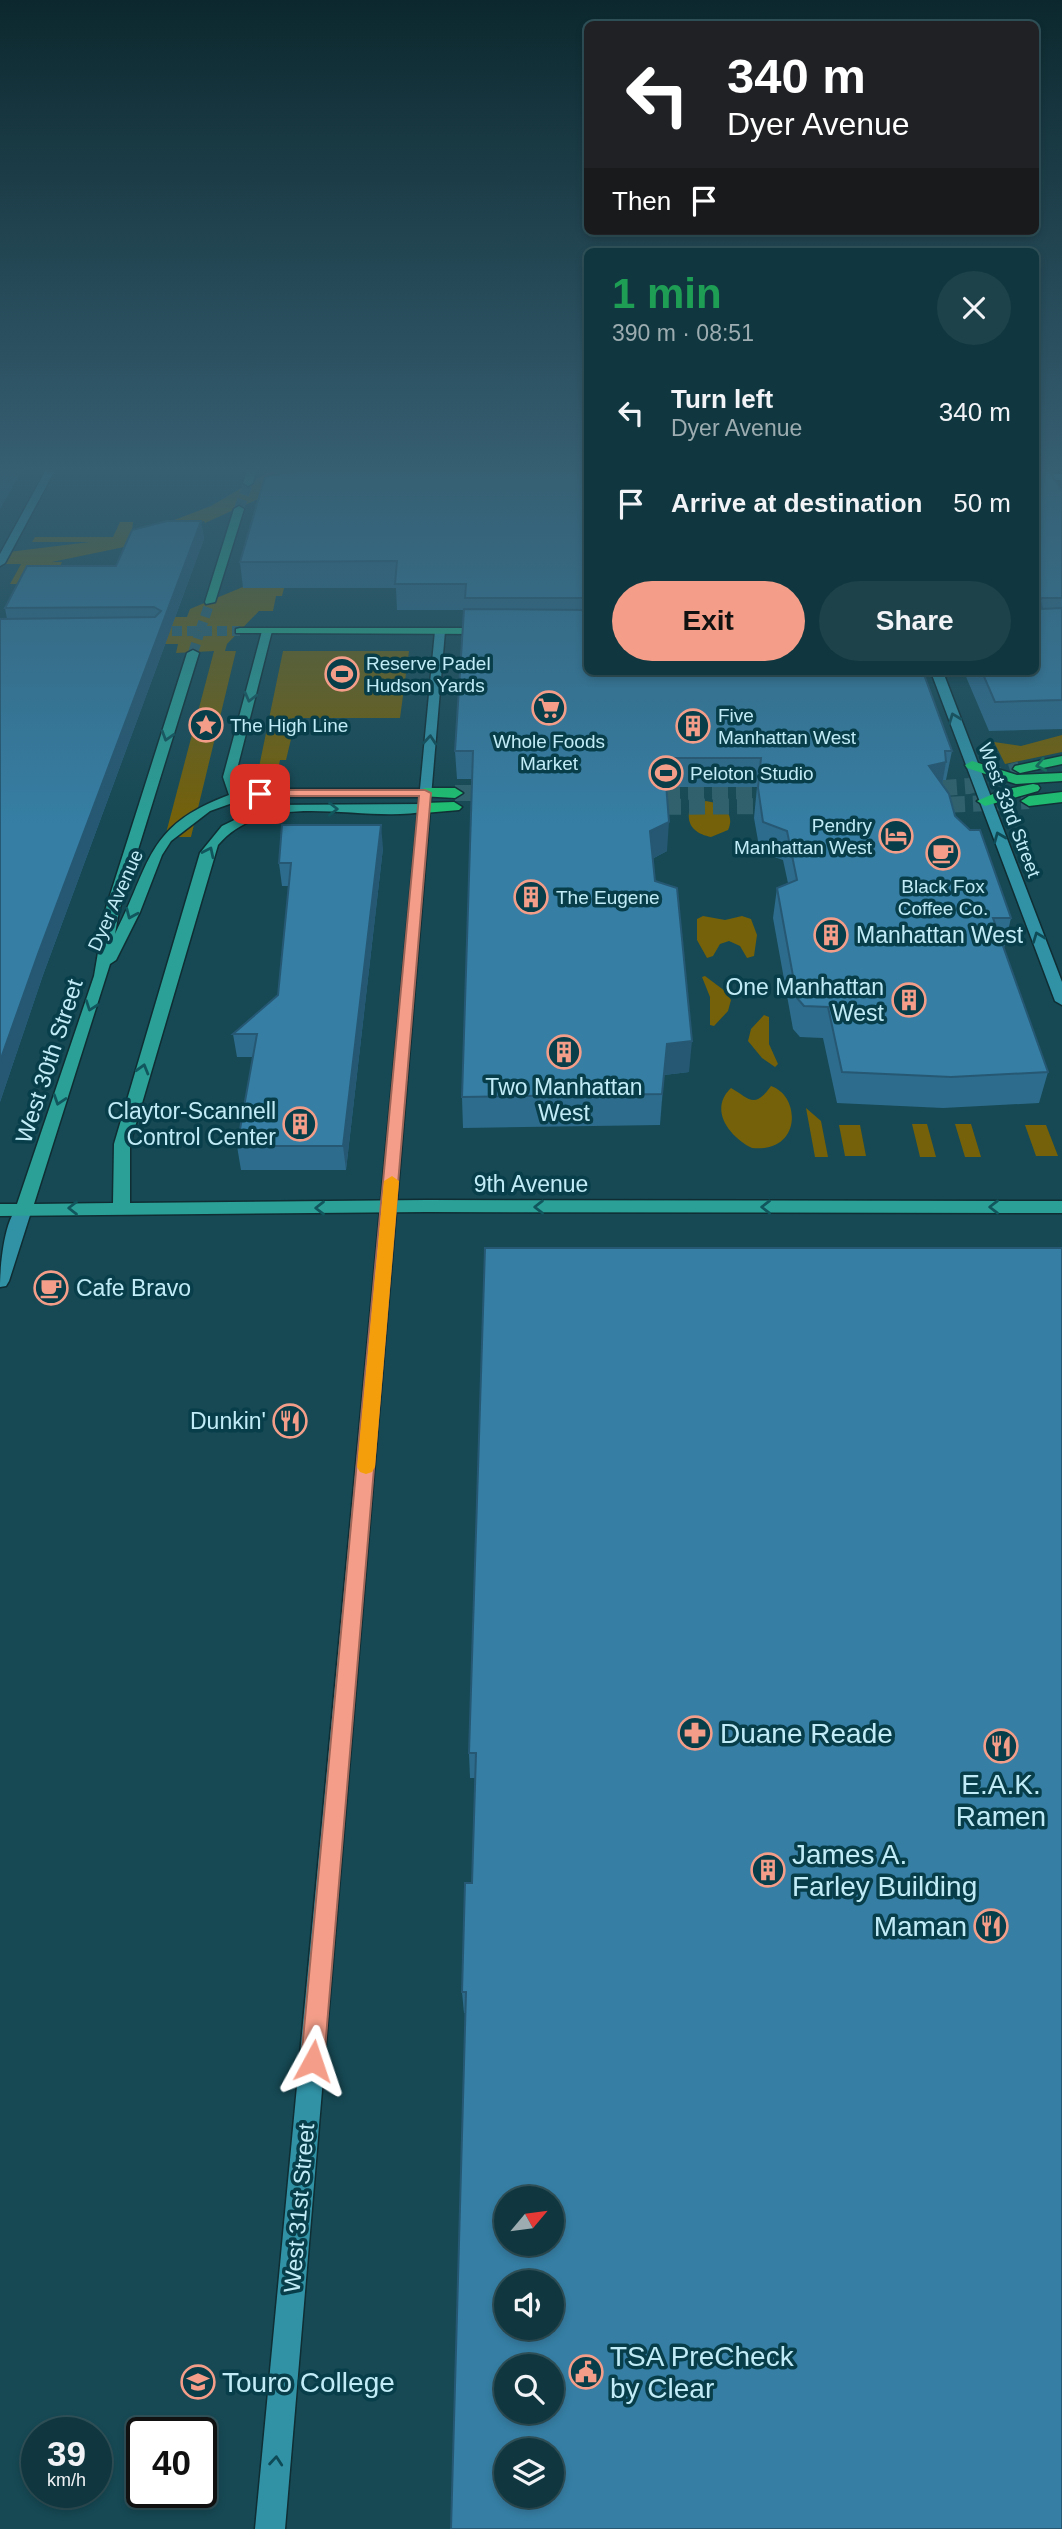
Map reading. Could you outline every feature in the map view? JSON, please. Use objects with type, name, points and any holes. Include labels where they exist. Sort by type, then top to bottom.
[{"type":"highway","points":[[1020,769],[1062,760]]},
{"type":"highway","points":[[972,765],[1016,780],[1062,777]]},
{"type":"highway","points":[[985,802],[1017,790],[1062,785]]},
{"type":"highway","points":[[1029,801],[1062,797]]},
{"type":"highway","points":[[425,801],[454,800]]},
{"type":"main road","points":[[210,602],[214,588]]},
{"type":"main road","points":[[240,631],[494,631]]},
{"type":"main road","points":[[267,631],[229,777],[231,790],[236,797],[256,807],[275,809],[425,801]]},
{"type":"main road","name":"West 30th Street","points":[[24,1209],[101,976],[112,911],[193,653]]},
{"type":"main road","name":"Dyer Avenue","points":[[101,976],[133,912],[150,864],[160,846],[197,813],[236,797],[273,793],[425,801]]},
{"type":"main road","points":[[122,1208],[122,1144],[207,853],[214,841],[234,825],[275,809]]},
{"type":"main road","name":"9th Avenue","points":[[0,1210],[1062,1207]]},
{"type":"street","name":"West 31st Street","points":[[270,2529],[440,631]]},
{"type":"street","name":"West 33rd Street","points":[[938,675],[1062,1001]]},
{"type":"street","name":"West 30th Street","points":[[0,1281],[24,1209]]},
{"type":"shaded area","points":[[240,588],[284,588],[282,596],[276,596],[273,611],[259,611],[227,644],[225,651],[236,651],[191,837],[165,837],[214,651],[176,653],[178,644],[144,644],[171,617],[187,617],[190,609]]},
{"type":"shaded area","name":"Reserve Padel Hudson Yards","points":[[283,651],[409,651],[400,718],[292,718],[289,734],[292,735],[286,760],[280,760],[276,779],[287,782],[287,787],[268,780],[259,767]]},
{"type":"shaded area","points":[[1062,735],[1062,752],[1005,764],[994,742],[1021,746]]},
{"type":"shaded area","points":[[700,801],[713,802],[728,812],[728,830],[711,837],[694,829],[689,812]]},
{"type":"shaded area","points":[[703,916],[725,920],[742,916],[751,919],[757,935],[754,956],[747,958],[740,946],[729,941],[720,944],[713,956],[707,958],[697,940],[697,919]]},
{"type":"shaded area","points":[[705,976],[725,991],[731,1000],[728,1011],[714,1026],[710,1025],[710,997],[702,977]]},
{"type":"shaded area","points":[[764,1015],[769,1017],[769,1044],[778,1064],[775,1067],[762,1058],[748,1041],[751,1029]]},
{"type":"shaded area","points":[[771,1086],[781,1092],[788,1101],[792,1123],[780,1142],[768,1147],[752,1148],[730,1130],[722,1114],[721,1105],[731,1088],[751,1100],[756,1100]]},
{"type":"shaded area","points":[[806,1108],[821,1121],[828,1157],[815,1157]]},
{"type":"shaded area","points":[[912,1124],[927,1124],[936,1157],[920,1157]]},
{"type":"shaded area","points":[[955,1124],[971,1124],[981,1157],[965,1157]]},
{"type":"shaded area","points":[[839,1125],[860,1125],[866,1156],[845,1156]]},
{"type":"shaded area","points":[[1025,1125],[1046,1125],[1058,1156],[1036,1156]]},
{"type":"building","points":[[15,588],[176,588],[0,1061],[0,619],[155,617],[161,611],[154,607],[5,608]]},
{"type":"building","points":[[466,588],[584,588],[584,598],[465,598]]},
{"type":"building","points":[[1039,588],[1062,588],[1062,598],[1040,600],[1042,609],[1062,608],[1062,700],[995,702],[983,675],[1039,675]]},
{"type":"building","points":[[464,609],[584,610],[584,675],[924,675],[952,751],[945,751],[946,762],[929,766],[949,794],[955,816],[970,830],[980,830],[1011,918],[993,918],[1048,1072],[951,1077],[842,1072],[828,1007],[804,1006],[797,998],[777,888],[797,880],[787,831],[763,822],[758,788],[761,758],[664,758],[669,822],[650,831],[655,881],[677,888],[692,1041],[667,1044],[662,1094],[462,1097],[473,751],[455,751]]},
{"type":"building","points":[[282,825],[381,825],[343,1146],[237,1146],[257,1034],[233,1034],[278,995],[291,863],[279,863]]},
{"type":"building","name":"James A. Farley Building","points":[[485,1248],[1062,1248],[1062,2529],[451,2529],[466,1992],[462,1992],[465,1883],[472,1883],[476,1753],[469,1753]]},
{"type":"tunnel","points":[[200,631],[210,602]]},
{"type":"tunnel","points":[[157,631],[200,631]]},
{"type":"tunnel","points":[[193,653],[200,631]]},
{"type":"tunnel","points":[[200,631],[240,631]]},
{"type":"tunnel","points":[[917,790],[969,786],[1020,769]]},
{"type":"tunnel","points":[[640,792],[783,791]]},
{"type":"tunnel","points":[[455,793],[500,793]]},
{"type":"tunnel","points":[[925,806],[1029,801]]},
{"type":"tunnel","points":[[641,807],[784,806]]},
{"type":"slow traffic","points":[[366,1467],[392,1181]]},
{"type":"place","name":"Reserve Padel Hudson Yards","points":[[342,674]]},
{"type":"place","name":"Whole Foods Market","points":[[549,708]]},
{"type":"place","name":"The High Line","points":[[206,725]]},
{"type":"place","name":"Five Manhattan West","points":[[693,726]]},
{"type":"place","name":"Peloton Studio","points":[[666,773]]},
{"type":"place","name":"Pendry Manhattan West","points":[[896,836]]},
{"type":"place","name":"Black Fox Coffee Co.","points":[[943,853]]},
{"type":"place","name":"The Eugene","points":[[531,897]]},
{"type":"place","name":"Manhattan West","points":[[831,935]]},
{"type":"place","name":"One Manhattan West","points":[[909,1000]]},
{"type":"place","name":"Two Manhattan West","points":[[564,1052]]},
{"type":"place","name":"Claytor-Scannell Control Center","points":[[300,1124]]},
{"type":"place","name":"Cafe Bravo","points":[[51,1288]]},
{"type":"place","name":"Dunkin'","points":[[290,1421]]},
{"type":"place","name":"Duane Reade","points":[[695,1733]]},
{"type":"place","name":"E.A.K. Ramen","points":[[1001,1746]]},
{"type":"place","name":"James A. Farley Building","points":[[768,1870]]},
{"type":"place","name":"Maman","points":[[991,1926]]},
{"type":"place","name":"TSA PreCheck by Clear","points":[[586,2372]]},
{"type":"place","name":"Touro College","points":[[198,2382]]},
{"type":"route","points":[[260,794],[425,793],[313,2061]]}]
